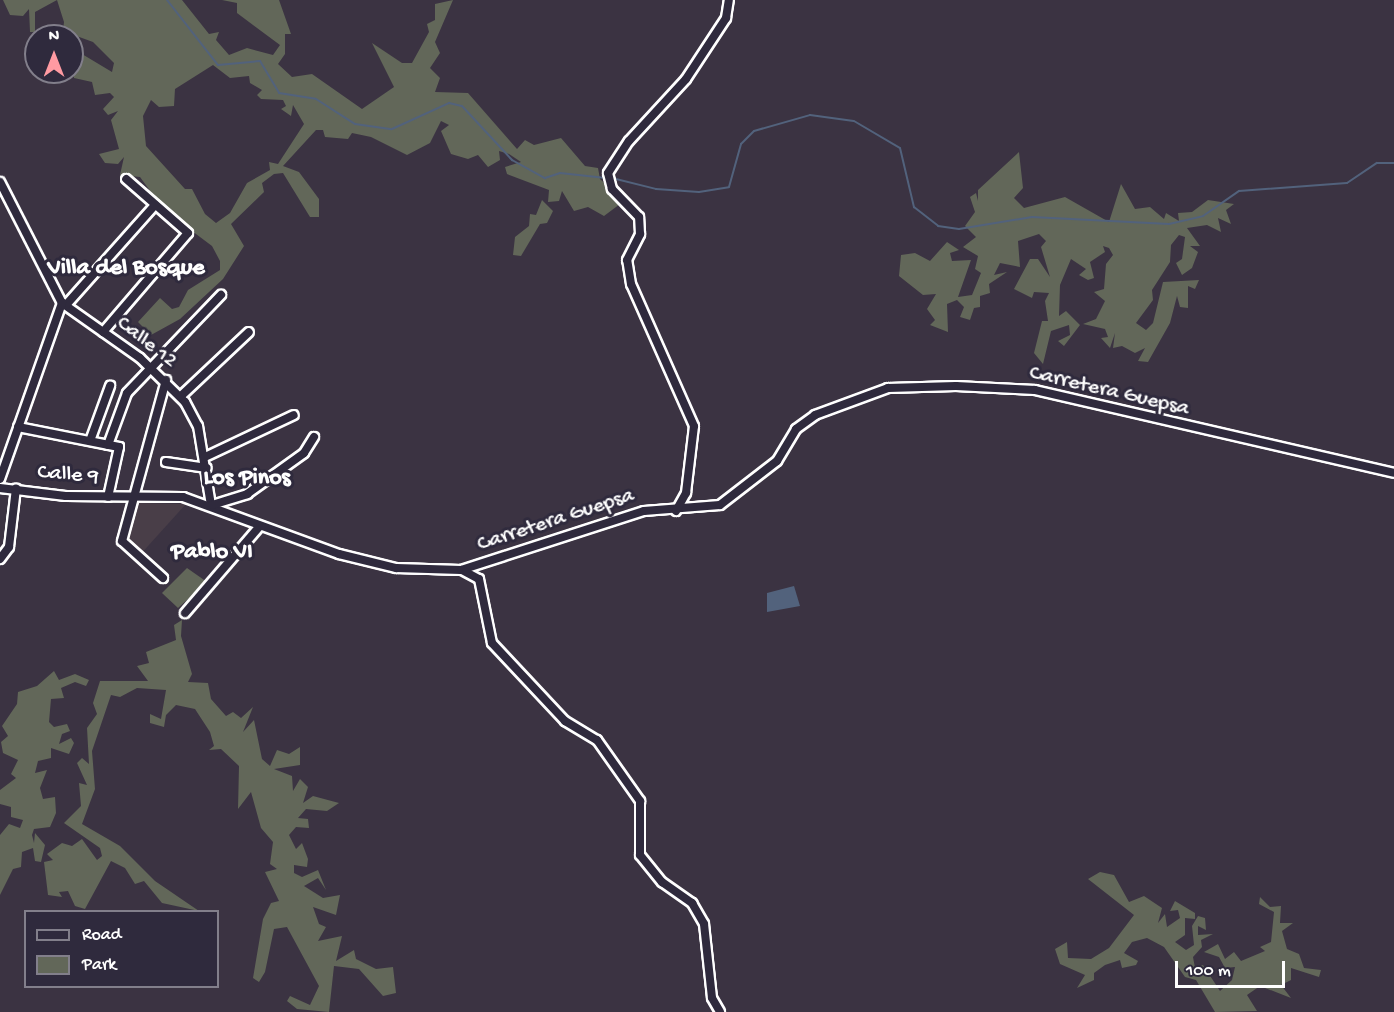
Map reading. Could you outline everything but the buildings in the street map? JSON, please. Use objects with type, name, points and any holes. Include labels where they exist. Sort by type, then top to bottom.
[{"type":"street","points":[[676,511],[686,493],[694,426],[631,284],[627,260],[640,234],[639,217],[608,177],[629,141],[686,80],[726,18],[729,0]]},
{"type":"street","points":[[103,332],[188,233],[126,179]]},
{"type":"street","name":"Calle 12","points":[[0,182],[64,304],[166,380],[181,396],[198,426],[207,468],[211,505]]},
{"type":"street","points":[[0,479],[64,304],[155,205]]},
{"type":"street","points":[[108,445],[127,393],[221,295]]},
{"type":"street","points":[[181,396],[249,332]]},
{"type":"street","points":[[163,578],[122,541],[166,380]]},
{"type":"street","points":[[90,441],[110,386]]},
{"type":"street","name":"Carretera Guepsa","points":[[259,527],[396,568],[461,570],[644,511],[676,511],[720,505],[758,478],[796,429],[815,415],[888,388],[1035,390],[1394,473]]},
{"type":"street","points":[[205,457],[294,415]]},
{"type":"street","points":[[18,427],[120,447],[108,497]]},
{"type":"street","points":[[211,505],[247,494],[304,453],[314,437]]},
{"type":"street","points":[[166,462],[207,468]]},
{"type":"street","name":"Calle 9","points":[[0,488],[108,497],[183,497],[211,505]]},
{"type":"street","points":[[0,559],[9,547],[16,488]]},
{"type":"street","points":[[185,614],[259,527],[211,505]]},
{"type":"street","points":[[461,570],[479,579],[492,643],[565,721],[597,740],[640,801],[640,855],[662,882],[692,903],[704,924],[712,998],[720,1012]]},
{"type":"shaded area","points":[[137,503],[186,504],[139,556],[125,539]]},
{"type":"green space","points":[[3,0],[57,0],[35,12],[35,24],[30,24],[29,9],[23,16],[10,15]]},
{"type":"green space","points":[[57,0],[182,0],[209,34],[219,32],[216,40],[229,55],[247,48],[273,55],[280,45],[237,13],[237,3],[222,0],[279,0],[291,34],[285,34],[285,54],[278,64],[292,77],[312,74],[362,109],[394,87],[372,43],[402,63],[412,63],[429,32],[427,24],[435,20],[435,4],[453,0],[435,42],[440,53],[430,68],[440,78],[435,92],[468,93],[517,149],[525,140],[534,145],[561,138],[585,166],[598,168],[600,179],[624,201],[604,216],[588,207],[574,211],[562,191],[559,201],[548,202],[549,190],[507,174],[505,167],[521,162],[509,154],[499,151],[500,160],[488,167],[478,155],[468,159],[451,154],[441,131],[449,125],[441,121],[430,143],[407,155],[371,137],[352,133],[348,139],[325,137],[323,130],[316,130],[283,166],[299,172],[319,199],[319,217],[310,217],[283,173],[274,174],[262,183],[264,192],[231,224],[244,246],[223,279],[180,319],[151,335],[138,322],[160,298],[172,309],[179,307],[188,290],[220,270],[220,261],[212,246],[164,210],[140,177],[120,175],[124,157],[118,164],[105,163],[99,154],[119,149],[111,120],[118,111],[108,115],[103,109],[114,97],[110,93],[95,95],[92,82],[84,80],[84,55],[112,72],[114,63],[93,42],[84,39],[84,24],[64,24]],"holes":[[[213,65],[230,78],[249,76],[250,83],[262,90],[257,95],[261,99],[283,100],[286,106],[281,109],[291,116],[293,105],[304,124],[278,164],[269,162],[270,170],[247,183],[230,213],[216,223],[205,214],[192,189],[185,189],[146,146],[143,116],[151,100],[159,107],[174,106],[175,89]]]},
{"type":"green space","points":[[1019,152],[1023,188],[1014,198],[1024,208],[1065,197],[1109,222],[1121,184],[1135,209],[1150,207],[1164,219],[1166,213],[1179,221],[1178,213],[1192,212],[1208,200],[1234,204],[1226,210],[1231,224],[1218,218],[1221,232],[1207,225],[1187,228],[1200,246],[1190,246],[1198,252],[1192,268],[1182,275],[1176,263],[1182,259],[1185,237],[1179,235],[1171,245],[1170,262],[1152,290],[1153,300],[1136,323],[1146,330],[1153,323],[1163,282],[1199,280],[1195,289],[1188,286],[1188,308],[1180,307],[1177,296],[1170,323],[1148,362],[1138,361],[1145,348],[1135,353],[1122,346],[1113,348],[1115,333],[1110,348],[1101,338],[1108,337],[1105,329],[1083,324],[1096,319],[1105,301],[1094,292],[1104,289],[1106,264],[1113,255],[1109,248],[1103,246],[1105,252],[1090,262],[1094,278],[1088,280],[1079,275],[1086,269],[1071,259],[1060,285],[1059,316],[1066,311],[1080,325],[1064,346],[1058,341],[1070,335],[1069,325],[1051,331],[1043,364],[1034,353],[1042,321],[1048,321],[1045,301],[1049,293],[1034,292],[1032,298],[1014,289],[1030,259],[1038,259],[1050,277],[1041,247],[1046,241],[1039,234],[1018,241],[1020,267],[1000,263],[994,275],[1007,272],[989,284],[990,293],[980,296],[980,307],[974,308],[970,320],[960,317],[964,307],[957,300],[947,304],[948,332],[930,325],[935,320],[927,309],[936,294],[923,295],[899,276],[901,255],[915,253],[930,261],[947,242],[959,250],[950,253],[952,261],[971,260],[958,297],[972,295],[981,273],[975,269],[978,256],[963,247],[976,237],[965,226],[975,212],[970,197],[976,193],[978,201],[978,190]]},
{"type":"green space","points":[[542,200],[553,211],[547,223],[540,224],[521,256],[513,255],[515,237],[529,226],[530,214],[536,215]]},
{"type":"green space","points":[[187,568],[207,582],[178,608],[162,593]]},
{"type":"green space","points":[[182,620],[181,636],[192,674],[188,682],[208,683],[211,699],[226,716],[233,712],[241,718],[253,707],[243,732],[254,720],[262,759],[270,766],[277,750],[289,754],[300,747],[300,765],[274,769],[292,776],[293,791],[300,779],[308,787],[303,803],[313,796],[339,803],[327,811],[306,809],[298,818],[308,819],[309,828],[296,827],[289,835],[296,849],[302,843],[308,859],[307,867],[294,865],[294,873],[302,877],[318,870],[326,890],[318,878],[304,886],[323,898],[340,895],[336,915],[313,907],[319,924],[326,927],[318,941],[342,936],[336,961],[354,950],[356,959],[376,969],[393,967],[396,993],[383,996],[359,969],[334,966],[329,1012],[297,1009],[287,1001],[290,996],[310,1005],[319,986],[287,927],[274,929],[265,972],[259,982],[253,978],[263,919],[271,903],[279,901],[265,872],[277,869],[270,864],[273,842],[261,828],[251,792],[238,809],[239,766],[221,749],[209,750],[214,746],[210,732],[195,709],[176,705],[166,715],[164,727],[150,723],[150,714],[161,719],[166,690],[137,688],[120,697],[111,695],[92,751],[95,789],[82,824],[120,846],[155,881],[198,910],[162,903],[144,881],[135,884],[125,868],[111,861],[85,909],[75,906],[68,891],[59,892],[62,897],[48,895],[44,862],[53,860],[47,854],[62,843],[72,846],[82,839],[97,860],[102,856],[100,848],[64,823],[81,806],[79,783],[87,785],[77,763],[82,758],[89,764],[87,728],[97,714],[93,703],[100,681],[148,681],[137,666],[149,663],[146,652],[176,640],[174,625]]},
{"type":"green space","points":[[54,671],[59,680],[75,674],[89,680],[86,686],[75,682],[61,688],[64,698],[51,699],[49,722],[54,727],[67,724],[70,731],[62,734],[59,744],[71,738],[74,743],[69,754],[51,748],[51,758],[38,761],[35,773],[47,770],[40,788],[43,799],[55,797],[56,813],[50,827],[34,829],[32,835],[34,843],[35,833],[45,845],[41,862],[35,861],[33,848],[22,852],[21,867],[13,869],[0,895],[0,835],[9,824],[20,828],[23,820],[11,817],[11,807],[0,804],[0,790],[16,778],[11,774],[18,760],[3,753],[1,742],[8,736],[2,726],[17,704],[18,692],[37,686]]},
{"type":"green space","points":[[1100,872],[1114,875],[1129,902],[1144,896],[1162,908],[1158,923],[1165,914],[1167,927],[1180,918],[1178,910],[1170,911],[1175,901],[1195,913],[1195,919],[1185,918],[1185,935],[1175,942],[1186,950],[1194,945],[1192,926],[1198,916],[1205,918],[1206,930],[1198,926],[1198,935],[1213,934],[1201,940],[1202,947],[1193,957],[1195,968],[1203,965],[1220,991],[1232,980],[1235,967],[1225,968],[1219,957],[1204,952],[1218,944],[1225,959],[1234,952],[1241,961],[1265,951],[1260,947],[1271,942],[1274,912],[1259,904],[1260,897],[1270,907],[1281,906],[1280,923],[1293,923],[1282,931],[1287,949],[1299,954],[1304,968],[1321,970],[1319,977],[1291,968],[1291,980],[1281,985],[1291,998],[1260,986],[1247,995],[1257,1011],[1215,1012],[1196,980],[1185,977],[1164,947],[1147,938],[1132,942],[1124,953],[1138,961],[1136,965],[1122,968],[1120,960],[1105,965],[1094,973],[1094,980],[1077,988],[1085,975],[1060,964],[1055,949],[1067,942],[1068,958],[1091,959],[1109,948],[1134,915],[1088,879]]},
{"type":"water","points":[[794,586],[800,606],[767,612],[767,593]]},
{"type":"waterway","points":[[167,0],[218,65],[260,61],[279,93],[316,99],[355,124],[392,129],[449,103],[462,106],[512,160],[545,178],[560,173],[606,178]]},
{"type":"waterway","points":[[612,178],[656,189],[699,192],[729,187],[741,144],[754,131],[810,115],[854,121],[900,148],[914,207],[938,226],[959,229],[1032,217],[1169,224],[1203,216],[1239,191],[1347,183],[1377,163],[1394,163]]},
{"type":"district","name":"Villa del Bosque","points":[[126,269]]},
{"type":"district","name":"Los Pinos","points":[[247,479]]},
{"type":"district","name":"Pablo VI","points":[[212,553]]}]
